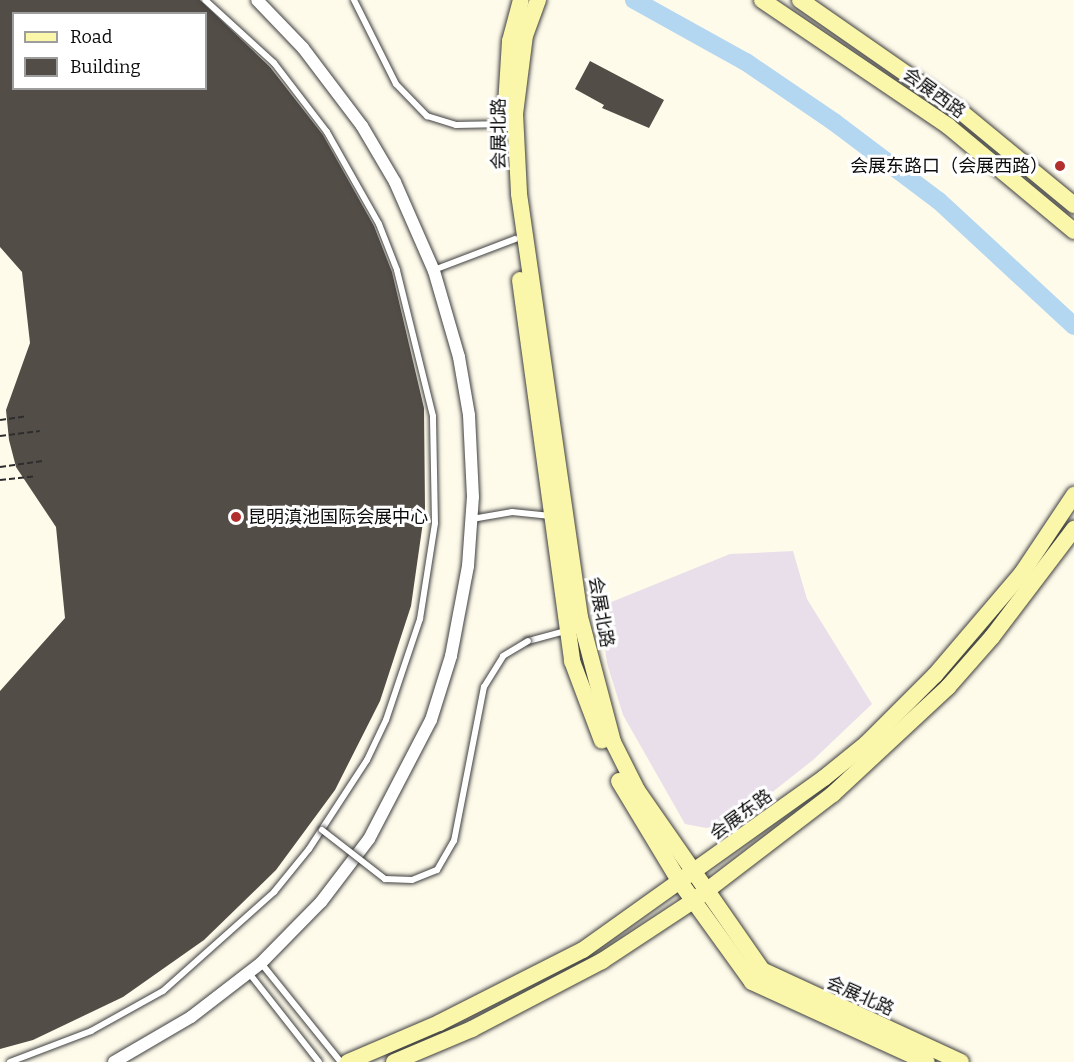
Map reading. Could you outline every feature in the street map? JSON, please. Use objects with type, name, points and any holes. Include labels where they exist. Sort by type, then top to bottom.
[{"type":"street","points":[[114,1062],[191,1017],[249,973],[344,874],[386,811],[418,750],[458,626],[472,519],[464,386],[434,271],[395,182],[362,126],[310,56],[257,0]]},
{"type":"street","name":"会展北路","points":[[521,0],[510,41],[506,124],[515,239],[572,661],[622,786],[680,882],[699,896],[762,970],[961,1062]]},
{"type":"street","name":"会展北路","points":[[538,0],[525,35],[515,114],[519,194],[580,617],[613,742],[637,790],[694,872],[699,896],[752,982],[927,1062]]},
{"type":"street","name":"会展西路","points":[[762,0],[948,126],[1074,231]]},
{"type":"street","name":"会展西路","points":[[800,0],[960,111],[1074,206]]},
{"type":"street","name":"会展东路","points":[[348,1062],[439,1023],[584,950],[694,872],[866,744],[935,675],[1022,573],[1074,495]]},
{"type":"street","points":[[394,1062],[472,1029],[602,961],[699,896],[833,794],[948,687],[992,637],[1074,529]]},
{"type":"lane","points":[[10,1062],[91,1031],[192,969],[274,892],[322,830],[386,720],[420,619],[435,523],[433,416],[413,323],[379,224],[301,96],[274,63],[213,2],[205,0]]},
{"type":"lane","points":[[354,0],[406,99],[427,116],[456,125],[506,124]]},
{"type":"lane","points":[[434,271],[515,239]]},
{"type":"lane","points":[[472,519],[513,512],[551,516]]},
{"type":"lane","points":[[322,830],[385,879],[412,880],[436,870],[454,841],[484,687],[503,656],[528,641],[567,631]]},
{"type":"lane","points":[[261,963],[341,1062]]},
{"type":"lane","points":[[249,973],[320,1062]]},
{"type":"path","points":[[0,420],[27,416]]},
{"type":"path","points":[[0,436],[40,431]]},
{"type":"path","points":[[0,467],[43,461]]},
{"type":"path","points":[[0,480],[36,476]]},
{"type":"shaded area","points":[[793,551],[807,599],[872,704],[813,760],[733,823],[706,828],[685,824],[623,715],[607,663],[599,607],[730,554]]},
{"type":"building","name":"昆明滇池国际会展中心","points":[[0,0],[200,0],[270,67],[323,135],[374,226],[392,272],[424,408],[425,508],[411,606],[380,701],[335,790],[276,870],[204,940],[123,997],[33,1040],[0,1049],[0,691],[65,618],[56,527],[16,467],[9,440],[6,410],[30,343],[22,272],[0,247]]},
{"type":"building","points":[[590,61],[664,100],[649,128],[602,108],[604,105],[575,89]]},
{"type":"waterway","points":[[634,0],[746,62],[834,122],[939,201],[1074,326]]},
{"type":"place","name":"会展东路口（会展西路）","points":[[1060,166]]},
{"type":"place","name":"昆明滇池国际会展中心","points":[[236,517]]}]
